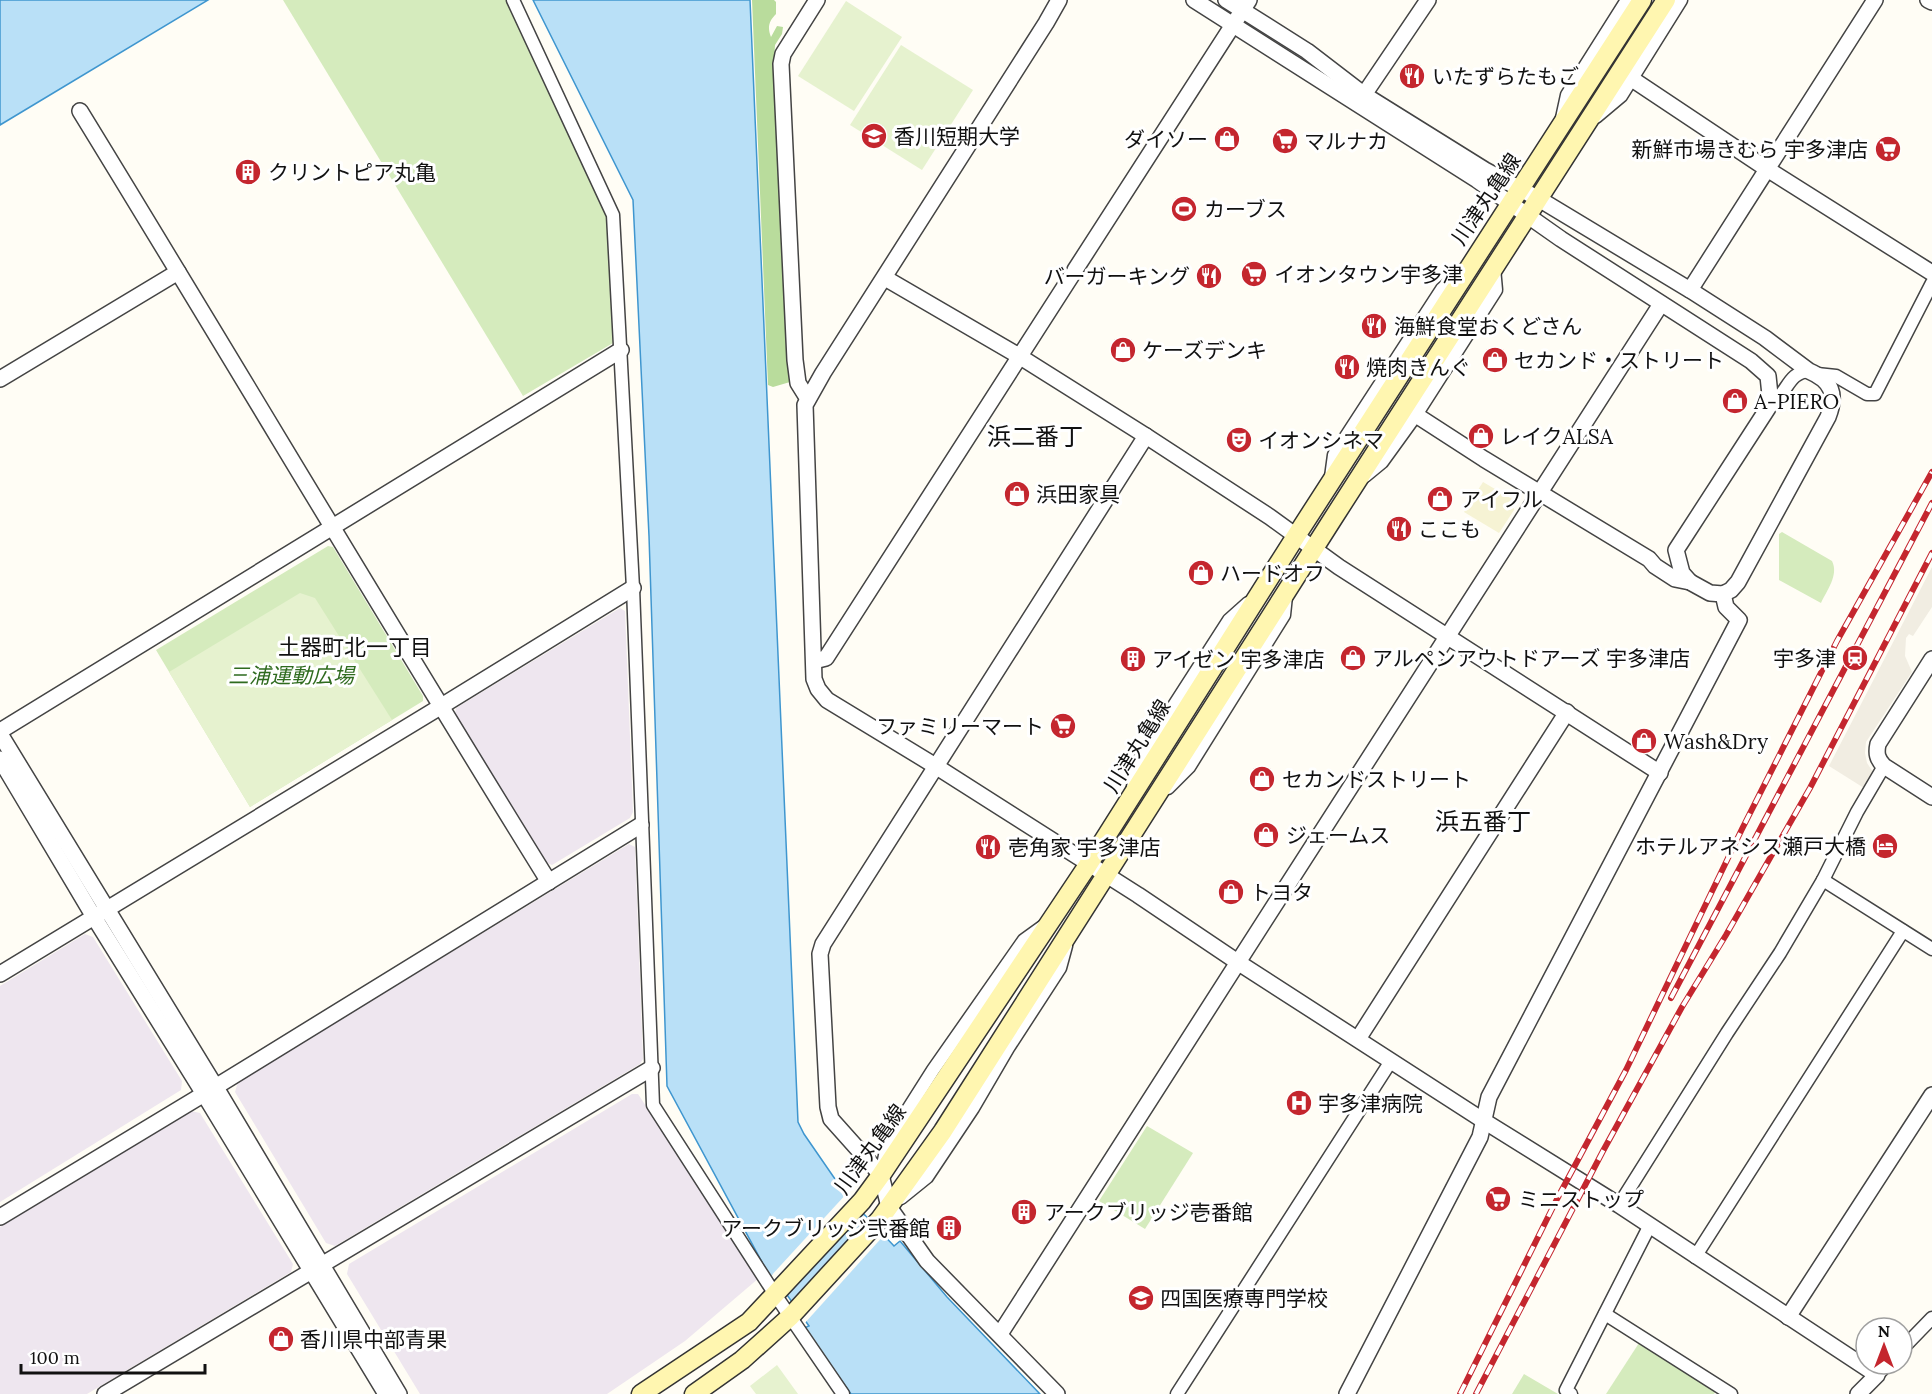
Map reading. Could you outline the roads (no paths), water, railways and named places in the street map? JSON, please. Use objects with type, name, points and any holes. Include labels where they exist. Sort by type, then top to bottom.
[{"type":"main road","name":"川津丸亀線","points":[[641,1394],[749,1322],[862,1201],[881,1175],[1130,800],[1296,536],[1642,0]]},
{"type":"main road","name":"川津丸亀線","points":[[694,1394],[742,1360],[792,1314],[885,1213],[943,1131],[1354,484],[1666,0]]},
{"type":"street","points":[[513,0],[613,215],[617,324],[621,350],[633,588],[653,1105],[843,1394]]},
{"type":"street","points":[[808,399],[798,383],[795,360],[782,64],[783,54],[817,0]]},
{"type":"street","points":[[1059,0],[808,399],[804,412],[814,679],[818,689],[827,700],[937,767],[1484,1121],[1619,1205],[1788,1317],[1854,1353]]},
{"type":"street","points":[[1046,23],[1064,0]]},
{"type":"street","points":[[1194,0],[1361,99],[1539,199],[1690,290],[1813,372],[1834,394],[1834,402],[1828,417],[1738,582],[1731,590],[1723,594],[1710,593],[1690,582],[1675,579],[1655,566],[1649,559],[1416,415]]},
{"type":"street","points":[[1226,0],[1246,5],[1307,51],[1361,99],[1527,217],[1760,368],[1768,376],[1770,386],[1768,408]]},
{"type":"street","points":[[1361,99],[1428,0]]},
{"type":"street","points":[[1560,128],[1567,94],[1627,0]]},
{"type":"street","points":[[1585,127],[1621,96],[1682,0]]},
{"type":"street","points":[[1690,290],[1875,0]]},
{"type":"street","points":[[814,661],[826,658],[1246,5]]},
{"type":"street","points":[[1632,79],[1767,169],[1932,273]]},
{"type":"street","points":[[80,111],[440,707],[549,882]]},
{"type":"street","points":[[1354,484],[1382,462],[1416,415],[1496,290],[1494,268]]},
{"type":"street","points":[[0,379],[178,272]]},
{"type":"street","points":[[885,278],[1019,356],[1146,436],[1446,636],[1660,772]]},
{"type":"street","points":[[1649,559],[1676,550],[1768,408],[1793,377],[1800,372],[1836,376],[1867,394],[1875,394],[1932,284]]},
{"type":"street","points":[[1000,1334],[1661,304]]},
{"type":"street","points":[[100,913],[0,732],[621,350]]},
{"type":"street","points":[[1057,1394],[927,1261],[885,1213],[881,1175],[831,1119],[828,1113],[820,954],[823,944],[1146,436]]},
{"type":"street","points":[[1676,550],[1682,573],[1690,582]]},
{"type":"street","points":[[0,974],[633,588]]},
{"type":"street","points":[[1347,1394],[1480,1137],[1489,1097],[1739,620],[1725,607],[1723,594]]},
{"type":"street","points":[[1932,659],[1878,744],[1877,753],[1878,761],[1884,766],[1932,797]]},
{"type":"street","points":[[1358,1039],[1567,712]]},
{"type":"street","points":[[0,759],[100,913],[210,1090],[316,1268],[386,1394]]},
{"type":"street","points":[[1619,1205],[1780,953],[1823,880],[1857,812],[1884,766]]},
{"type":"street","points":[[0,1217],[641,825]]},
{"type":"street","points":[[1823,880],[1932,949]]},
{"type":"street","points":[[1695,1257],[1903,931]]},
{"type":"street","points":[[1177,1394],[1391,1061]]},
{"type":"street","points":[[105,1394],[652,1068]]},
{"type":"street","points":[[1788,1317],[1932,1095]]},
{"type":"street","points":[[1571,1394],[1566,1390],[1650,1226]]},
{"type":"street","points":[[316,1268],[399,1394]]},
{"type":"street","points":[[1605,1314],[1731,1394]]},
{"type":"street","points":[[1914,1337],[1932,1318]]},
{"type":"street","points":[[1858,1394],[1876,1376]]},
{"type":"water","points":[[0,0],[208,0],[0,125]]},
{"type":"water","points":[[533,0],[750,0],[798,1122],[846,1195],[894,1246],[900,1241],[947,1297],[1040,1394],[851,1394],[804,1328],[809,1326],[773,1275],[770,1277],[667,1086],[649,536],[633,200]]},
{"type":"railway","points":[[1460,1394],[1557,1199],[1626,1070],[1742,829],[1837,641],[1932,472]]},
{"type":"railway","points":[[1671,998],[1932,503]]},
{"type":"railway","points":[[1476,1394],[1603,1151],[1682,1007],[1810,788],[1932,553]]},
{"type":"place","name":"いたずらたもご","points":[[1412,76]]},
{"type":"place","name":"香川短期大学","points":[[874,136]]},
{"type":"place","name":"ダイソー","points":[[1227,139]]},
{"type":"place","name":"マルナカ","points":[[1285,141]]},
{"type":"place","name":"新鮮市場きむら 宇多津店","points":[[1888,149]]},
{"type":"place","name":"クリントピア丸亀","points":[[248,172]]},
{"type":"place","name":"カーブス","points":[[1184,209]]},
{"type":"place","name":"イオンタウン宇多津","points":[[1254,274]]},
{"type":"place","name":"バーガーキング","points":[[1209,276]]},
{"type":"place","name":"海鮮食堂おくどさん","points":[[1374,326]]},
{"type":"place","name":"ケーズデンキ","points":[[1123,350]]},
{"type":"place","name":"セカンド・ストリート","points":[[1495,360]]},
{"type":"place","name":"焼肉きんぐ","points":[[1347,367]]},
{"type":"place","name":"A-PIERO","points":[[1735,401]]},
{"type":"place","name":"レイクALSA","points":[[1481,436]]},
{"type":"place","name":"イオンシネマ","points":[[1239,440]]},
{"type":"place","name":"浜田家具","points":[[1017,494]]},
{"type":"place","name":"アイフル","points":[[1440,499]]},
{"type":"place","name":"ここも","points":[[1399,529]]},
{"type":"place","name":"ハードオフ","points":[[1201,573]]},
{"type":"place","name":"アルペンアウトドアーズ 宇多津店","points":[[1353,658]]},
{"type":"place","name":"宇多津","points":[[1855,658]]},
{"type":"place","name":"アイゼン 宇多津店","points":[[1133,659]]},
{"type":"place","name":"ファミリーマート","points":[[1063,726]]},
{"type":"place","name":"Wash&Dry","points":[[1644,741]]},
{"type":"place","name":"セカンドストリート","points":[[1262,779]]},
{"type":"place","name":"ジェームス","points":[[1266,835]]},
{"type":"place","name":"ホテルアネシス瀬戸大橋","points":[[1885,846]]},
{"type":"place","name":"壱角家 宇多津店","points":[[988,847]]},
{"type":"place","name":"トヨタ","points":[[1231,892]]},
{"type":"place","name":"宇多津病院","points":[[1299,1103]]},
{"type":"place","name":"ミニストップ","points":[[1498,1199]]},
{"type":"place","name":"アークブリッジ壱番館","points":[[1024,1212]]},
{"type":"place","name":"アークブリッジ弐番館","points":[[949,1228]]},
{"type":"place","name":"四国医療専門学校","points":[[1141,1298]]},
{"type":"place","name":"香川県中部青果","points":[[281,1339]]},
{"type":"district","name":"浜二番丁","points":[[1035,436]]},
{"type":"district","name":"土器町北一丁目","points":[[355,647]]},
{"type":"district","name":"浜五番丁","points":[[1483,821]]},
{"type":"park label","name":"三浦運動広場","points":[[291,675]]}]
